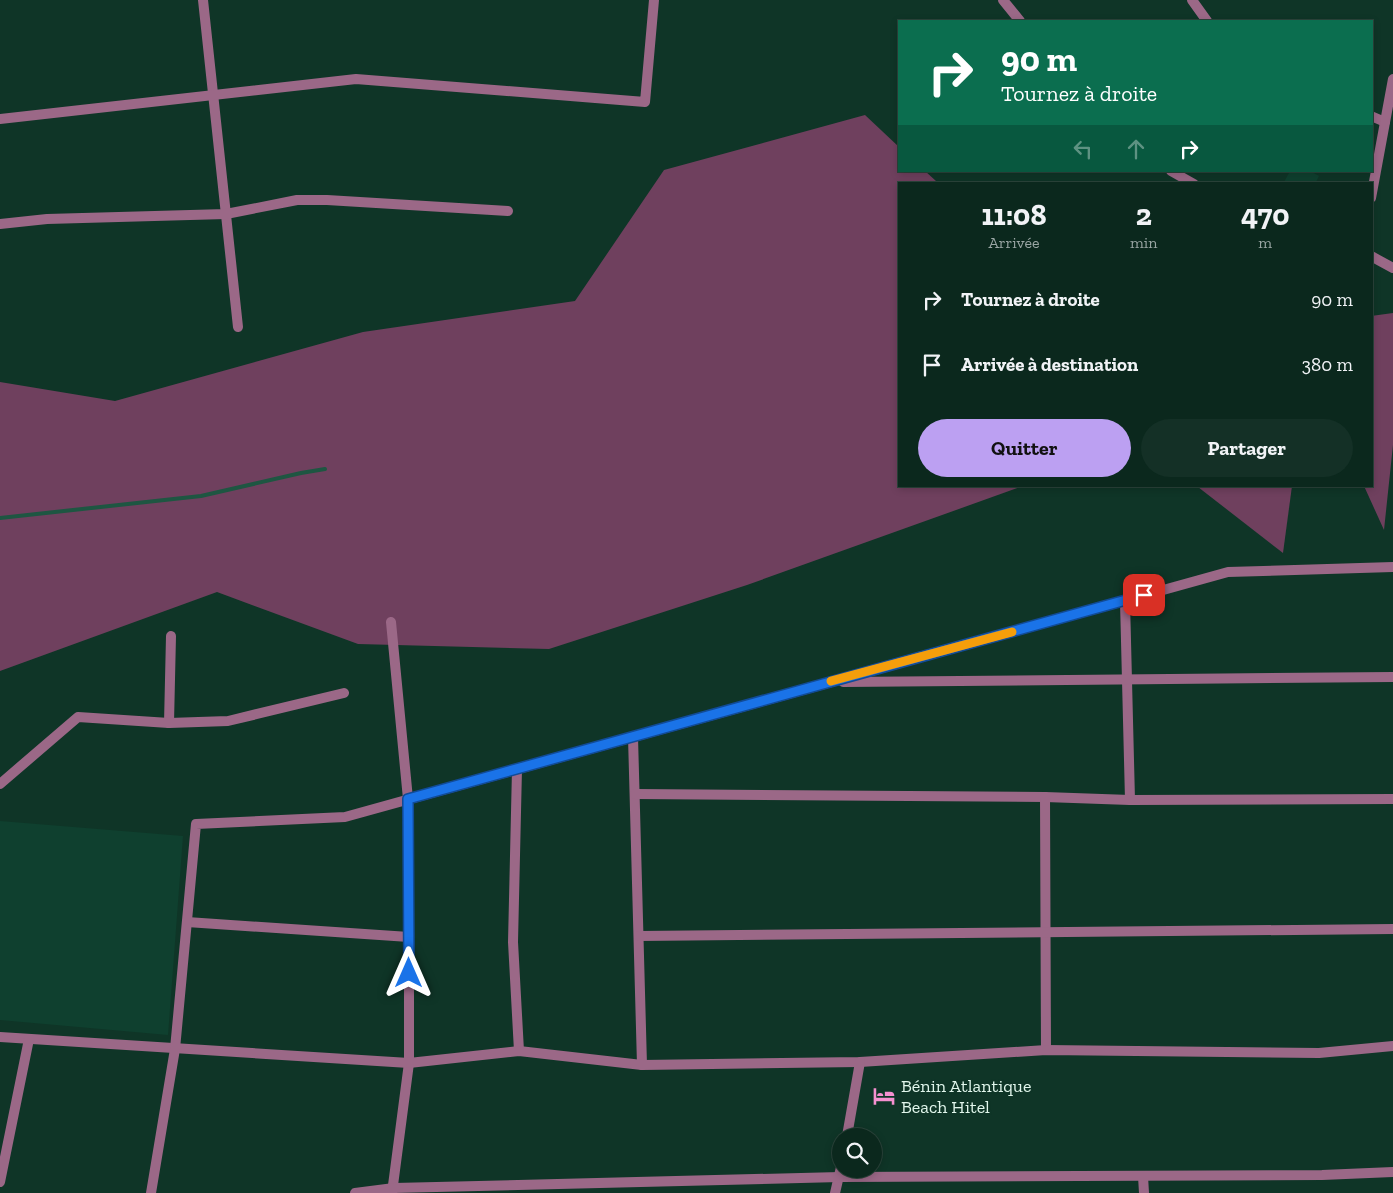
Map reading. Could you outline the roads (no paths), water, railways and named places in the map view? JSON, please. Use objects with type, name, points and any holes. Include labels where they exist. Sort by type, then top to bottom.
[{"type":"street","points":[[203,0],[238,327]]},
{"type":"street","points":[[0,119],[356,79],[645,102],[654,0]]},
{"type":"street","points":[[1003,0],[1019,20]]},
{"type":"street","points":[[1192,0],[1206,20]]},
{"type":"street","points":[[1373,187],[1393,79]]},
{"type":"street","points":[[1373,117],[1385,122]]},
{"type":"street","points":[[1174,172],[1191,182]]},
{"type":"street","points":[[0,224],[47,219],[226,214],[297,200],[508,210]]},
{"type":"street","points":[[1373,257],[1393,268]]},
{"type":"street","points":[[151,1193],[176,1049],[196,824],[345,816],[1228,572],[1393,567]]},
{"type":"street","points":[[1125,600],[1130,800]]},
{"type":"street","points":[[391,622],[408,799],[409,937],[409,1063],[393,1191]]},
{"type":"street","points":[[169,723],[171,636]]},
{"type":"street","points":[[829,682],[1393,677]]},
{"type":"street","points":[[0,784],[78,717],[169,723],[228,721],[344,693]]},
{"type":"street","points":[[633,737],[642,1065]]},
{"type":"street","points":[[517,769],[513,942],[519,1051]]},
{"type":"street","points":[[635,794],[1045,797],[1130,800],[1393,799]]},
{"type":"street","points":[[1045,797],[1046,1050]]},
{"type":"street","points":[[187,922],[409,937]]},
{"type":"street","points":[[639,936],[1393,929]]},
{"type":"street","points":[[0,1037],[409,1063],[519,1051],[642,1065],[860,1062],[1046,1050],[1319,1052],[1393,1046]]},
{"type":"street","points":[[0,1182],[29,1039]]},
{"type":"street","points":[[848,1128],[860,1062]]},
{"type":"street","points":[[355,1193],[832,1172]]},
{"type":"street","points":[[882,1173],[1143,1176],[1322,1175],[1393,1172]]},
{"type":"street","points":[[1143,1176],[1144,1193]]},
{"type":"street","points":[[836,1193],[839,1178]]},
{"type":"waterway","points":[[0,518],[201,496],[325,469]]},
{"type":"place","name":"Bénin Atlantique Beach Hitel","points":[[884,1096]]}]
